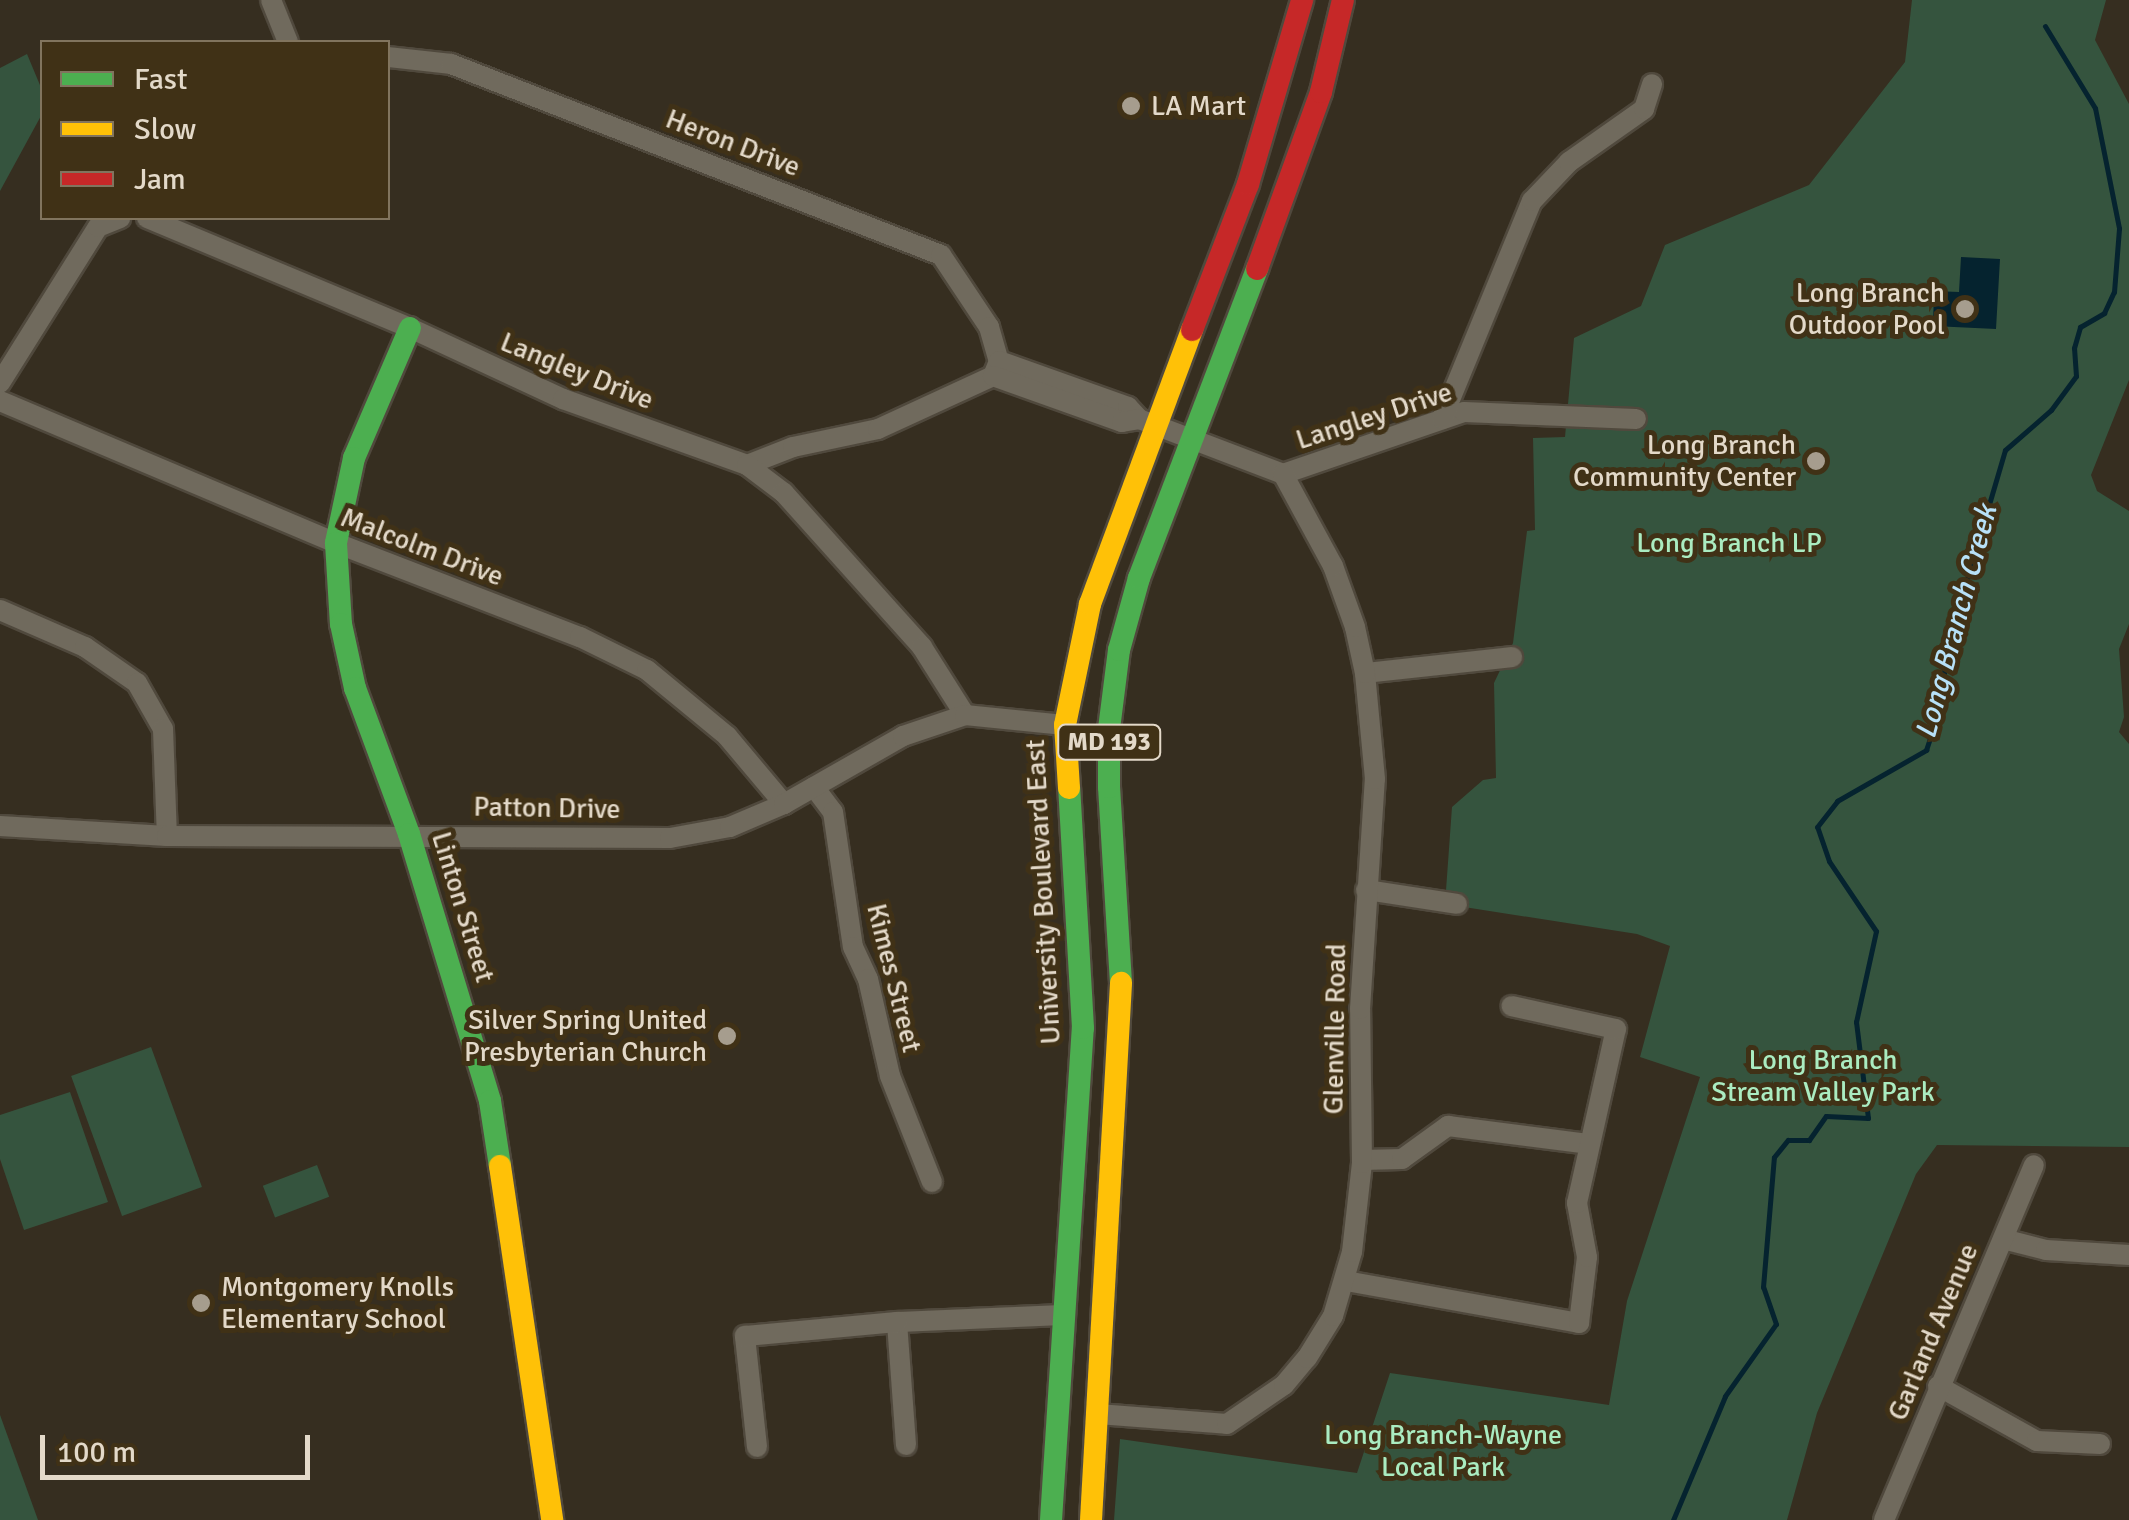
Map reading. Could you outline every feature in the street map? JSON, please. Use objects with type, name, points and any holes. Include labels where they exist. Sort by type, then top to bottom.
[{"type":"main road","name":"University Boulevard East","points":[[1051,1520],[1084,1028],[1065,725],[1090,604],[1146,422],[1248,184],[1302,0]]},
{"type":"main road","name":"MD 193","points":[[1091,1520],[1123,1008],[1109,729],[1119,650],[1138,578],[1296,166],[1321,92],[1344,0]]},
{"type":"main road","name":"Linton Street","points":[[410,328],[354,458],[336,543],[341,624],[355,688],[409,834],[490,1101],[552,1520]]},
{"type":"street","points":[[271,0],[287,40]]},
{"type":"street","name":"Heron Drive","points":[[390,57],[450,64],[941,255],[968,288],[989,327],[996,369]]},
{"type":"street","points":[[1442,419],[1532,201],[1568,162],[1644,108],[1652,84]]},
{"type":"street","points":[[0,384],[98,227],[115,220]]},
{"type":"street","name":"Langley Drive","points":[[152,220],[410,328],[563,399],[748,465]]},
{"type":"street","points":[[965,715],[922,647],[784,493],[748,465],[792,447],[878,429],[996,369]]},
{"type":"street","name":"Langley Drive","points":[[996,369],[1128,407],[1146,422],[1282,474],[1464,412],[1636,419]]},
{"type":"street","name":"Malcolm Drive","points":[[0,401],[336,543],[580,638],[647,670],[726,736],[784,804]]},
{"type":"street","name":"Glenville Road","points":[[1098,1414],[1227,1424],[1284,1385],[1307,1358],[1333,1316],[1346,1282],[1362,1160],[1360,1009],[1374,778],[1366,672],[1356,627],[1333,566],[1282,474]]},
{"type":"street","points":[[0,610],[85,647],[138,683],[162,729],[167,836]]},
{"type":"street","points":[[1366,672],[1512,656]]},
{"type":"street","name":"Patton Drive","points":[[0,826],[167,836],[670,838],[730,828],[784,804],[903,736],[965,715],[1065,725]]},
{"type":"street","name":"Kimes Street","points":[[814,787],[833,812],[853,947],[868,980],[890,1076],[932,1182]]},
{"type":"street","points":[[1366,890],[1457,904]]},
{"type":"street","points":[[1346,1282],[1579,1323],[1587,1257],[1577,1203],[1616,1029],[1510,1006]]},
{"type":"street","points":[[1362,1160],[1402,1159],[1448,1126],[1588,1144]]},
{"type":"street","name":"Garland Avenue","points":[[1884,1520],[2034,1166]]},
{"type":"street","points":[[2002,1239],[2046,1250],[2129,1256]]},
{"type":"street","points":[[757,1448],[745,1336],[897,1322],[1064,1315]]},
{"type":"street","points":[[897,1322],[906,1446]]},
{"type":"street","points":[[1938,1386],[2037,1441],[2100,1444]]},
{"type":"green space","points":[[1912,0],[2106,0],[2095,40],[2129,104],[2129,380],[2091,475],[2097,491],[2129,511],[2129,624],[2119,649],[2124,717],[2119,732],[2129,744],[2129,1147],[1937,1145],[1916,1174],[1817,1413],[1787,1520],[1114,1520],[1120,1439],[1357,1473],[1390,1373],[1609,1405],[1627,1301],[1700,1077],[1640,1057],[1670,946],[1637,934],[1445,904],[1452,807],[1483,780],[1496,778],[1494,683],[1513,643],[1527,531],[1535,530],[1533,438],[1565,437],[1574,338],[1641,306],[1665,245],[1809,185],[1905,62]]},
{"type":"green space","points":[[27,54],[40,85],[40,118],[0,191],[0,68]]},
{"type":"green space","points":[[151,1047],[202,1187],[122,1216],[71,1076]]},
{"type":"green space","points":[[70,1092],[108,1202],[24,1230],[0,1159],[0,1115]]},
{"type":"green space","points":[[317,1165],[329,1197],[275,1218],[263,1186]]},
{"type":"green space","points":[[0,1415],[38,1520],[0,1520]]},
{"type":"water","name":"Long Branch Outdoor Pool","points":[[1961,257],[2000,259],[1996,329],[1933,326],[1934,291],[1959,292]]},
{"type":"waterway","name":"Long Branch Creek","points":[[1673,1520],[1725,1396],[1776,1324],[1763,1287],[1774,1157],[1788,1140],[1809,1140],[1826,1116],[1868,1118],[1856,1022],[1876,931],[1829,861],[1817,827],[1837,801],[1926,750],[1940,708],[1947,647],[2005,450],[2051,410],[2076,376],[2074,348],[2080,327],[2104,313],[2114,292],[2119,228],[2095,108],[2045,26]]},
{"type":"traffic: fast","points":[[1121,983],[1109,787],[1109,729],[1119,650],[1139,578],[1257,269]]},
{"type":"traffic: fast","points":[[410,328],[354,458],[336,543],[341,624],[355,688],[409,834],[490,1101],[500,1166]]},
{"type":"traffic: fast","points":[[1051,1520],[1083,1028],[1069,788]]},
{"type":"traffic: slow","points":[[1069,788],[1065,725],[1090,604],[1192,330]]},
{"type":"traffic: slow","points":[[1091,1520],[1121,983]]},
{"type":"traffic: slow","points":[[500,1166],[552,1520]]},
{"type":"traffic: jam","points":[[1192,330],[1248,184],[1302,0]]},
{"type":"traffic: jam","points":[[1257,269],[1321,92],[1343,0]]},
{"type":"place","name":"LA Mart","points":[[1131,106]]},
{"type":"place","name":"Long Branch Outdoor Pool","points":[[1965,309]]},
{"type":"place","name":"Long Branch Community Center","points":[[1816,461]]},
{"type":"place","name":"Silver Spring United Presbyterian Church","points":[[727,1036]]},
{"type":"place","name":"Montgomery Knolls Elementary School","points":[[201,1303]]},
{"type":"park label","name":"Long Branch LP","points":[[1729,543]]},
{"type":"park label","name":"Long Branch Stream Valley Park","points":[[1823,1076]]},
{"type":"park label","name":"Long Branch-Wayne Local Park","points":[[1443,1451]]}]
